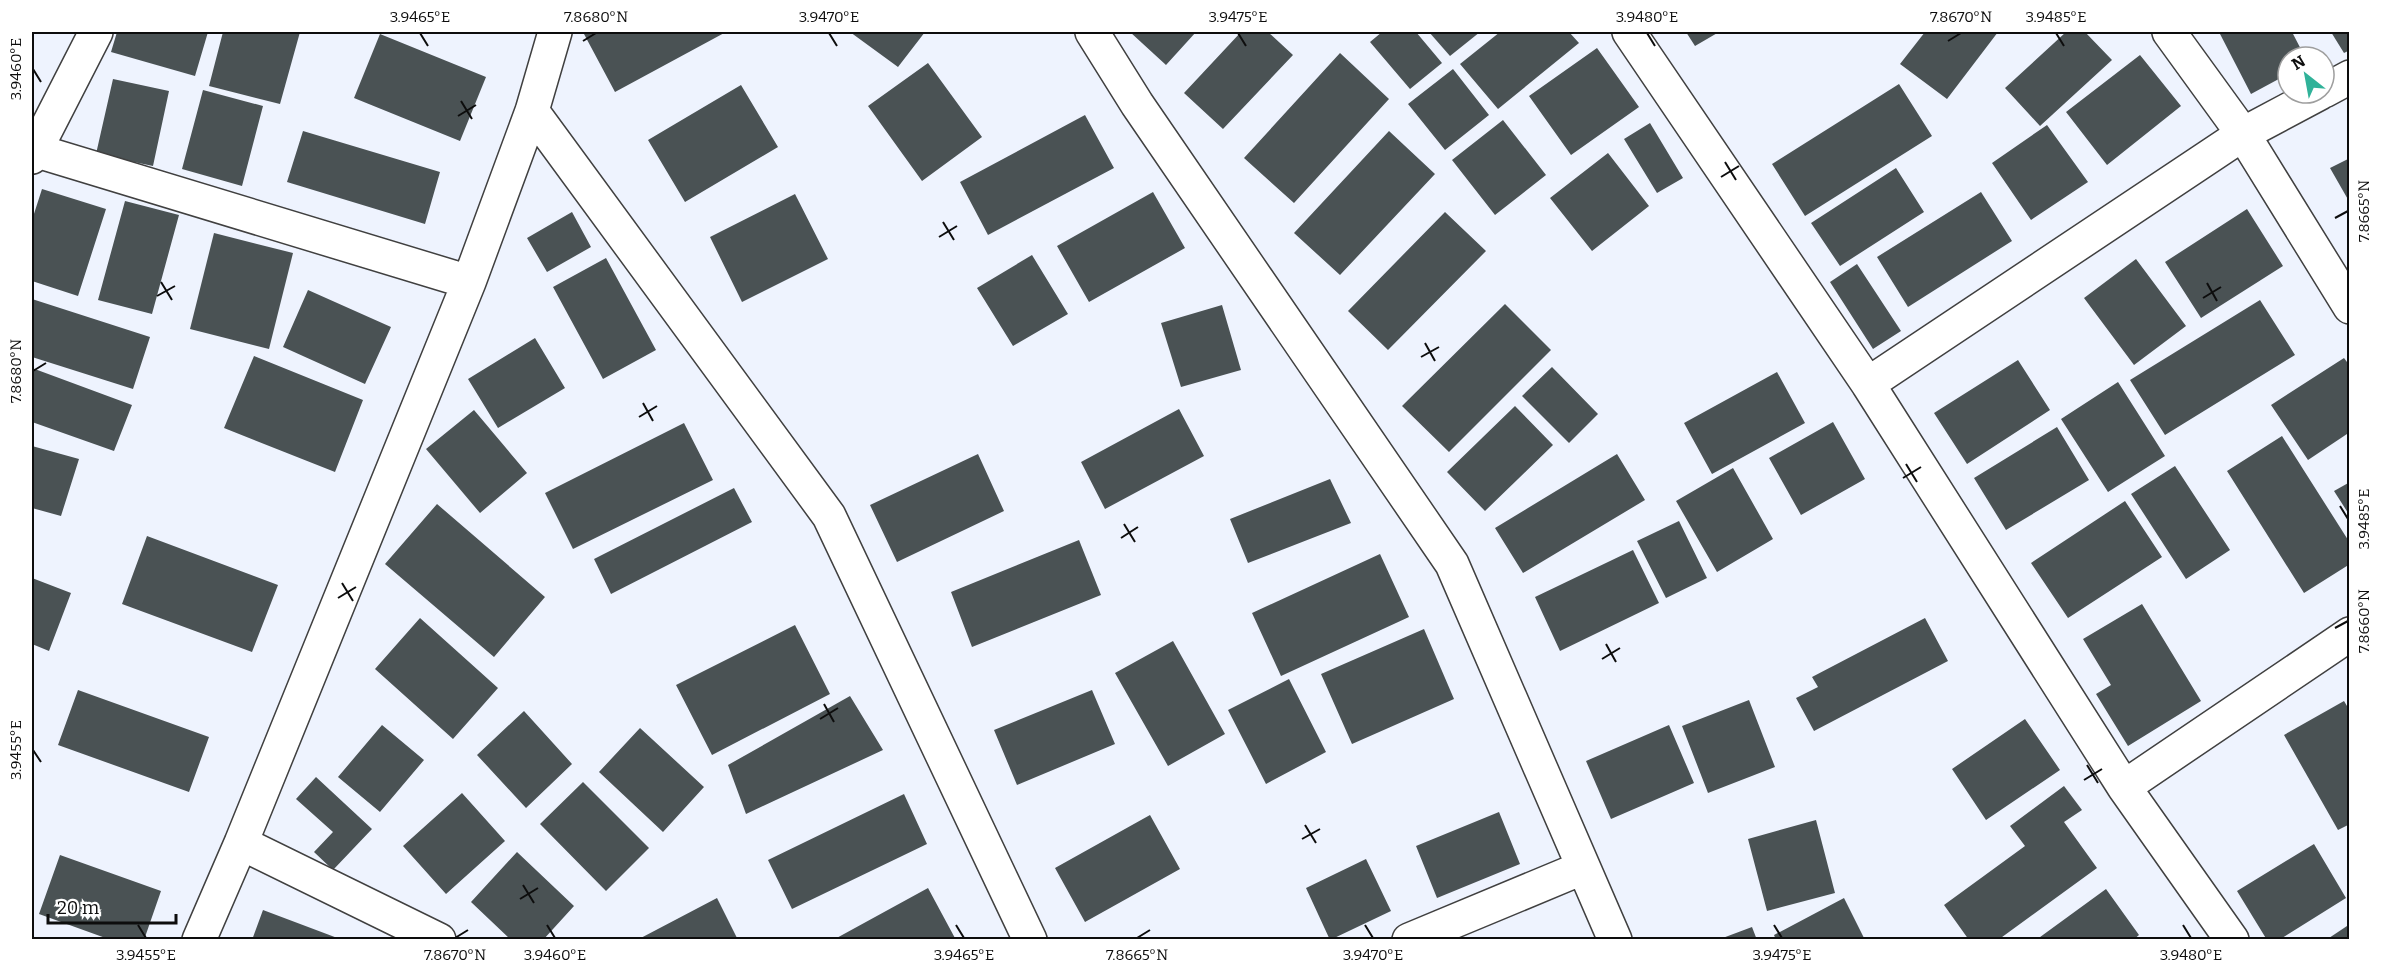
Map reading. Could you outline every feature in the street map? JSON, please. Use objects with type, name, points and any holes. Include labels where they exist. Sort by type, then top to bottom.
[{"type":"street","points":[[96,32],[33,154],[469,282]]},
{"type":"street","points":[[199,939],[241,843],[469,282],[532,111],[555,32]]},
{"type":"street","points":[[1092,32],[1137,104],[1452,564],[1582,868],[1615,939]]},
{"type":"street","points":[[1629,32],[1868,384],[2124,787],[2232,939]]},
{"type":"street","points":[[2169,32],[2243,134],[2349,307]]},
{"type":"street","points":[[1868,384],[2243,134],[2297,105]]},
{"type":"street","points":[[532,111],[829,516],[1030,939]]},
{"type":"street","points":[[2124,787],[2349,634]]},
{"type":"street","points":[[241,843],[439,939]]},
{"type":"street","points":[[1409,939],[1582,868]]},
{"type":"building","points":[[117,32],[208,32],[195,76],[111,52]]},
{"type":"building","points":[[223,32],[300,32],[280,104],[209,86]]},
{"type":"building","points":[[588,32],[726,32],[615,92],[584,34]]},
{"type":"building","points":[[850,32],[925,32],[898,67]]},
{"type":"building","points":[[1130,32],[1196,32],[1166,65]]},
{"type":"building","points":[[1241,32],[1268,32],[1293,55],[1223,129],[1184,93]]},
{"type":"building","points":[[1382,32],[1416,32],[1442,63],[1410,89],[1370,42]]},
{"type":"building","points":[[1429,32],[1480,32],[1450,56]]},
{"type":"building","points":[[1500,32],[1569,32],[1579,43],[1498,109],[1460,64]]},
{"type":"building","points":[[1686,32],[1719,32],[1695,46]]},
{"type":"building","points":[[1925,32],[1998,32],[1947,99],[1900,64]]},
{"type":"building","points":[[2066,32],[2085,32],[2112,60],[2040,126],[2005,88]]},
{"type":"building","points":[[2219,32],[2292,32],[2299,45],[2276,45],[2276,80],[2251,94]]},
{"type":"building","points":[[2331,32],[2350,32],[2350,50],[2344,53]]},
{"type":"building","points":[[380,34],[486,77],[460,141],[354,98]]},
{"type":"building","points":[[1597,48],[1639,107],[1571,155],[1529,96]]},
{"type":"building","points":[[1340,53],[1389,99],[1294,203],[1244,158]]},
{"type":"building","points":[[2140,55],[2181,106],[2107,165],[2066,112]]},
{"type":"building","points":[[928,63],[982,137],[922,181],[868,106]]},
{"type":"building","points":[[1453,69],[1489,115],[1445,150],[1408,104]]},
{"type":"building","points":[[113,79],[169,91],[153,166],[96,154]]},
{"type":"building","points":[[1899,84],[1932,136],[1805,216],[1772,164]]},
{"type":"building","points":[[741,85],[778,147],[685,202],[648,140]]},
{"type":"building","points":[[203,90],[263,106],[242,186],[182,169]]},
{"type":"building","points":[[1085,115],[1114,168],[988,235],[960,182]]},
{"type":"building","points":[[1503,120],[1546,175],[1495,215],[1452,160]]},
{"type":"building","points":[[1650,123],[1683,178],[1657,193],[1624,139]]},
{"type":"building","points":[[2047,125],[2088,182],[2031,220],[1992,163]]},
{"type":"building","points":[[303,131],[440,172],[425,224],[287,182]]},
{"type":"building","points":[[1389,131],[1435,174],[1340,275],[1294,233]]},
{"type":"building","points":[[1608,153],[1649,206],[1592,251],[1550,198]]},
{"type":"building","points":[[2350,158],[2350,203],[2330,168]]},
{"type":"building","points":[[1896,168],[1924,212],[1840,266],[1811,223]]},
{"type":"building","points":[[42,189],[106,209],[78,296],[32,281],[32,220]]},
{"type":"building","points":[[1153,192],[1185,248],[1089,302],[1057,246]]},
{"type":"building","points":[[1981,192],[2012,241],[1908,307],[1877,257]]},
{"type":"building","points":[[795,194],[828,259],[742,302],[710,237]]},
{"type":"building","points":[[125,201],[179,215],[152,314],[98,300]]},
{"type":"building","points":[[2247,209],[2283,266],[2201,318],[2165,262]]},
{"type":"building","points":[[572,212],[591,247],[547,272],[527,238]]},
{"type":"building","points":[[1445,212],[1486,251],[1388,350],[1348,311]]},
{"type":"building","points":[[214,233],[293,253],[269,349],[190,329]]},
{"type":"building","points":[[1032,255],[1068,314],[1013,346],[977,288]]},
{"type":"building","points":[[606,258],[656,350],[603,379],[553,287]]},
{"type":"building","points":[[2136,259],[2186,326],[2134,365],[2084,298]]},
{"type":"building","points":[[1857,264],[1901,331],[1873,349],[1830,282]]},
{"type":"building","points":[[308,290],[391,327],[365,384],[283,347]]},
{"type":"building","points":[[32,299],[150,337],[133,389],[32,357]]},
{"type":"building","points":[[2260,300],[2295,355],[2165,435],[2130,380]]},
{"type":"building","points":[[1505,304],[1551,350],[1449,452],[1402,406]]},
{"type":"building","points":[[1222,305],[1241,370],[1181,387],[1161,323]]},
{"type":"building","points":[[535,338],[565,388],[498,428],[468,379]]},
{"type":"building","points":[[254,356],[363,400],[335,472],[224,428]]},
{"type":"building","points":[[2344,358],[2350,366],[2350,432],[2308,460],[2271,405]]},
{"type":"building","points":[[2018,360],[2050,410],[1967,464],[1934,413]]},
{"type":"building","points":[[1552,367],[1598,414],[1569,443],[1522,396]]},
{"type":"building","points":[[32,368],[132,405],[114,451],[32,422]]},
{"type":"building","points":[[1777,372],[1805,423],[1712,474],[1684,423]]},
{"type":"building","points":[[2118,382],[2165,456],[2108,492],[2061,419]]},
{"type":"building","points":[[1515,406],[1553,445],[1485,511],[1447,472]]},
{"type":"building","points":[[1179,409],[1204,456],[1105,509],[1081,462]]},
{"type":"building","points":[[474,410],[527,473],[480,513],[426,449]]},
{"type":"building","points":[[1833,422],[1865,479],[1801,515],[1769,458]]},
{"type":"building","points":[[684,423],[713,480],[573,549],[545,493]]},
{"type":"building","points":[[2057,427],[2089,480],[2006,530],[1974,478]]},
{"type":"building","points":[[2282,436],[2350,543],[2350,564],[2304,593],[2227,471]]},
{"type":"building","points":[[32,446],[79,459],[61,516],[32,508]]},
{"type":"building","points":[[978,454],[1004,511],[897,562],[870,505]]},
{"type":"building","points":[[1617,454],[1645,500],[1523,573],[1495,528]]},
{"type":"building","points":[[2175,466],[2230,550],[2186,579],[2131,494]]},
{"type":"building","points":[[1733,468],[1773,539],[1717,572],[1676,501]]},
{"type":"building","points":[[1330,479],[1351,523],[1248,563],[1230,519]]},
{"type":"building","points":[[2350,482],[2350,516],[2334,491]]},
{"type":"building","points":[[734,488],[752,522],[611,594],[594,559]]},
{"type":"building","points":[[2125,501],[2162,557],[2068,618],[2031,563]]},
{"type":"building","points":[[437,504],[545,597],[494,657],[385,564]]},
{"type":"building","points":[[1679,521],[1707,578],[1666,598],[1637,541]]},
{"type":"building","points":[[147,536],[278,585],[252,652],[122,604]]},
{"type":"building","points":[[1079,540],[1101,595],[972,647],[951,592]]},
{"type":"building","points":[[1633,550],[1659,603],[1560,651],[1535,597]]},
{"type":"building","points":[[1380,554],[1409,617],[1281,676],[1252,613]]},
{"type":"building","points":[[32,578],[71,593],[49,651],[32,644]]},
{"type":"building","points":[[2142,604],[2201,701],[2128,746],[2096,694],[2111,685],[2083,639]]},
{"type":"building","points":[[420,618],[498,688],[453,739],[375,669]]},
{"type":"building","points":[[1925,618],[1948,661],[1814,731],[1796,698],[1818,687],[1812,677]]},
{"type":"building","points":[[795,625],[830,694],[712,755],[676,685]]},
{"type":"building","points":[[1424,629],[1454,699],[1352,744],[1321,674]]},
{"type":"building","points":[[1173,641],[1225,734],[1168,766],[1115,673]]},
{"type":"building","points":[[1289,679],[1326,752],[1266,784],[1228,710]]},
{"type":"building","points":[[78,690],[209,737],[189,792],[58,745]]},
{"type":"building","points":[[1092,690],[1115,744],[1017,785],[994,730]]},
{"type":"building","points":[[850,696],[883,750],[746,814],[728,765]]},
{"type":"building","points":[[1749,700],[1775,767],[1708,793],[1682,726]]},
{"type":"building","points":[[2344,701],[2350,711],[2350,824],[2338,830],[2284,735]]},
{"type":"building","points":[[524,711],[572,764],[526,808],[477,755]]},
{"type":"building","points":[[2025,719],[2060,770],[1986,820],[1952,769]]},
{"type":"building","points":[[382,725],[424,760],[380,812],[338,777]]},
{"type":"building","points":[[1669,725],[1694,783],[1611,819],[1586,761]]},
{"type":"building","points":[[640,728],[704,787],[663,832],[599,772]]},
{"type":"building","points":[[316,777],[372,829],[333,870],[314,852],[333,832],[296,799]]},
{"type":"building","points":[[583,782],[649,848],[606,891],[540,824]]},
{"type":"building","points":[[2064,786],[2082,810],[2064,822],[2097,868],[1998,940],[1969,940],[1944,905],[2025,846],[2010,826]]},
{"type":"building","points":[[462,793],[505,841],[446,894],[403,846]]},
{"type":"building","points":[[904,794],[927,844],[792,909],[768,860]]},
{"type":"building","points":[[1499,812],[1520,864],[1437,898],[1416,846]]},
{"type":"building","points":[[1150,815],[1180,869],[1085,922],[1055,868]]},
{"type":"building","points":[[1816,820],[1835,893],[1767,911],[1748,839]]},
{"type":"building","points":[[2314,844],[2346,898],[2279,940],[2267,940],[2237,891]]},
{"type":"building","points":[[517,852],[574,906],[543,940],[511,940],[471,902]]},
{"type":"building","points":[[60,855],[161,891],[144,940],[111,940],[39,914]]},
{"type":"building","points":[[1366,859],[1391,911],[1330,940],[1306,888]]},
{"type":"building","points":[[928,888],[956,940],[833,940]]},
{"type":"building","points":[[2106,889],[2139,935],[2133,940],[2036,940]]},
{"type":"building","points":[[717,898],[738,940],[637,940]]},
{"type":"building","points":[[1844,898],[1865,940],[1776,940],[1774,935]]},
{"type":"building","points":[[263,910],[340,939],[340,940],[252,940]]},
{"type":"building","points":[[2350,924],[2350,940],[2326,940]]},
{"type":"building","points":[[1752,927],[1757,940],[1720,940],[1720,939]]}]
